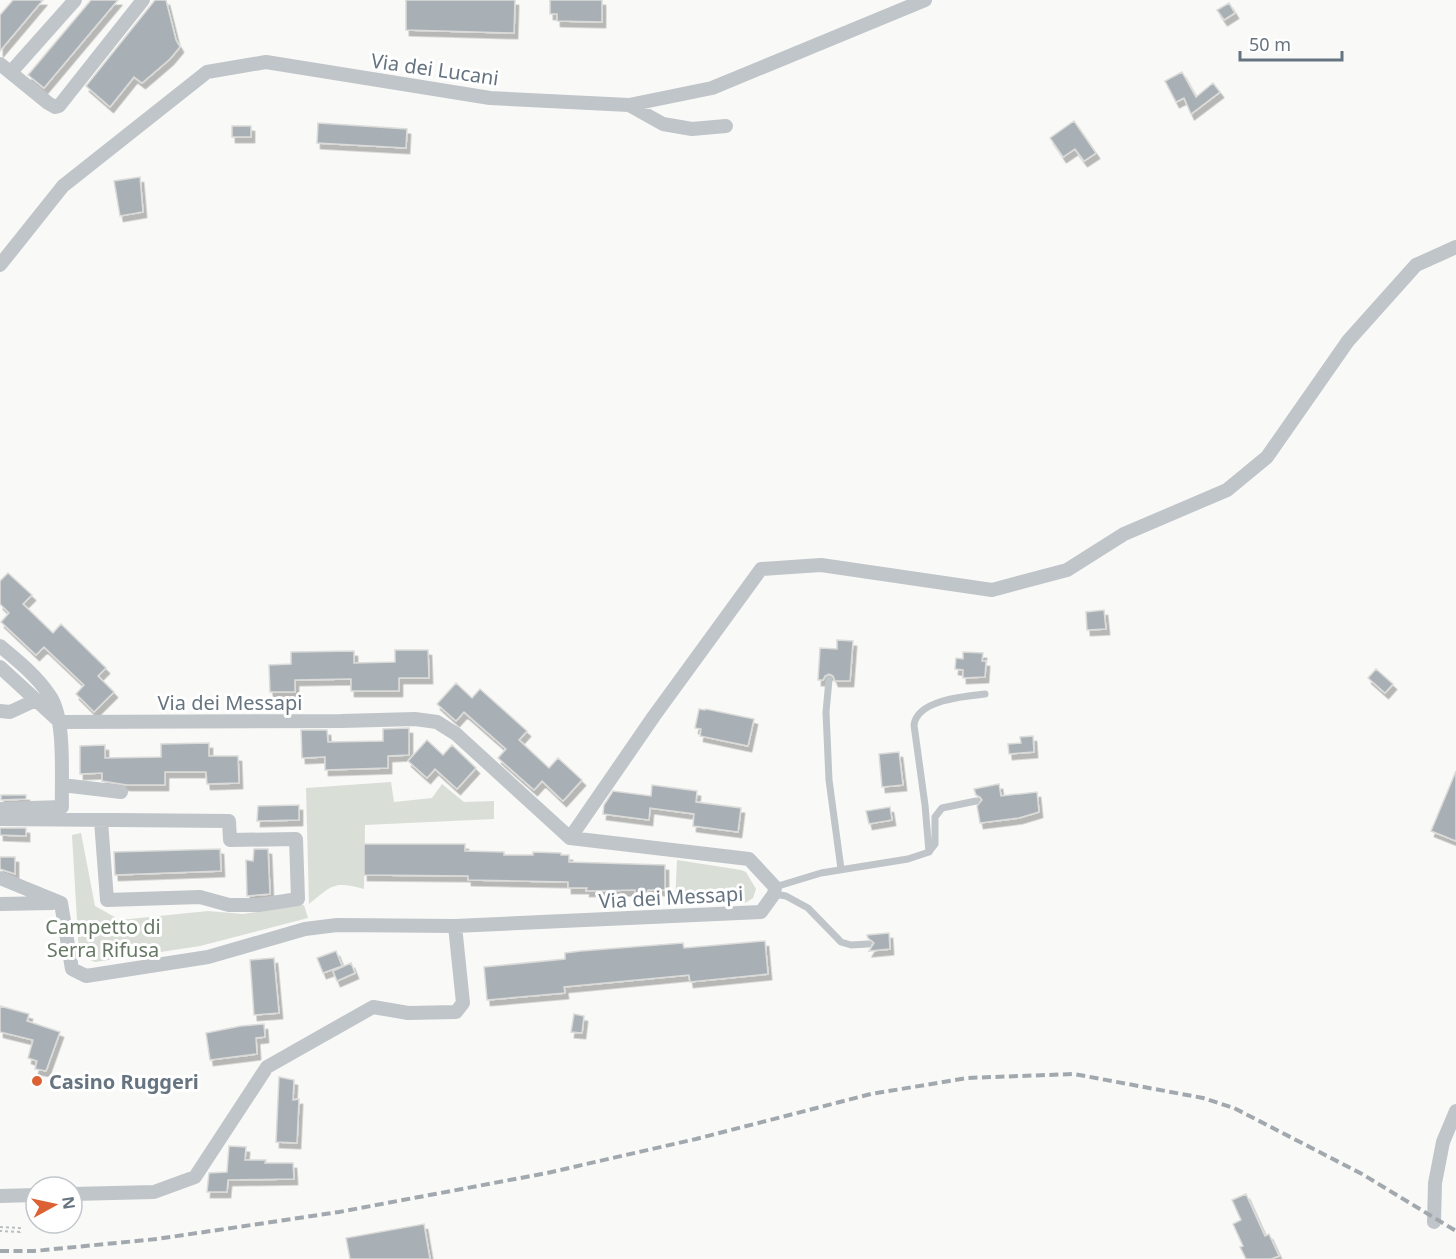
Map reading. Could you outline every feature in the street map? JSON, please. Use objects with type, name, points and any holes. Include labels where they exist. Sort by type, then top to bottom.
[{"type":"street","points":[[75,0],[5,68],[55,107],[59,106],[143,0]]},
{"type":"street","name":"Via dei Lucani","points":[[0,265],[63,186],[207,72],[266,62],[490,98],[629,105],[712,88],[926,0]]},
{"type":"street","points":[[629,105],[663,124],[692,129],[726,126]]},
{"type":"street","points":[[570,838],[760,569],[821,565],[992,590],[1066,570],[1124,534],[1227,490],[1268,457],[1348,341],[1416,265],[1456,247]]},
{"type":"street","points":[[0,646],[27,669],[51,697],[60,722],[62,785],[62,807],[0,810]]},
{"type":"street","points":[[0,666],[60,722]]},
{"type":"street","points":[[0,711],[10,712],[36,700]]},
{"type":"street","name":"Via dei Messapi","points":[[60,722],[415,719],[437,722],[456,734],[570,838],[749,859],[775,890],[761,912],[454,927],[337,925],[305,930],[208,957],[86,976],[72,969],[61,903]]},
{"type":"street","points":[[62,785],[120,792]]},
{"type":"street","points":[[0,819],[229,821],[230,840],[296,839],[298,898],[259,905],[229,905],[200,897],[106,900],[101,821]]},
{"type":"street","points":[[0,878],[61,903]]},
{"type":"street","points":[[0,904],[61,903]]},
{"type":"street","points":[[84,1194],[153,1192],[195,1177],[267,1066],[373,1007],[408,1013],[456,1012],[463,1003],[454,927]]},
{"type":"street","points":[[1434,1222],[1437,1173],[1443,1142],[1456,1111]]},
{"type":"street","points":[[0,1196],[24,1195]]},
{"type":"lane","points":[[829,680],[826,711],[829,780],[842,870]]},
{"type":"lane","points":[[929,852],[915,718],[927,707],[951,699],[985,694]]},
{"type":"lane","points":[[775,890],[821,873],[908,859],[929,852],[935,844],[935,817],[942,808],[976,801]]},
{"type":"lane","points":[[775,890],[801,903],[820,919],[841,942],[851,945],[868,944]]},
{"type":"path","points":[[0,1227],[20,1228],[20,1232],[0,1231]]},
{"type":"green space","points":[[391,782],[394,802],[432,798],[442,784],[464,802],[494,801],[494,819],[365,825],[364,889],[346,885],[334,886],[309,904],[306,788]]},
{"type":"green space","name":"Campetto di Serra Rifusa","points":[[81,833],[95,906],[120,920],[208,911],[243,914],[304,905],[308,918],[200,946],[95,962],[79,955],[72,835]]},
{"type":"green space","points":[[677,860],[746,872],[756,889],[753,898],[745,903],[675,904]]},
{"type":"building","points":[[13,0],[43,0],[0,51],[0,15]]},
{"type":"building","points":[[91,0],[118,0],[44,88],[28,75]]},
{"type":"building","points":[[155,0],[166,0],[176,40],[180,47],[170,59],[142,83],[134,77],[110,107],[86,86]]},
{"type":"building","points":[[406,0],[515,0],[514,33],[406,30]]},
{"type":"building","points":[[550,0],[602,0],[602,22],[557,21],[557,14],[550,14]]},
{"type":"building","points":[[1229,3],[1235,13],[1224,20],[1217,10]]},
{"type":"building","points":[[1182,72],[1196,97],[1213,83],[1220,92],[1191,114],[1184,98],[1176,102],[1165,81]]},
{"type":"building","points":[[1074,121],[1096,153],[1084,161],[1075,149],[1063,157],[1050,138]]},
{"type":"building","points":[[318,123],[407,129],[406,148],[317,143]]},
{"type":"building","points":[[232,126],[251,126],[251,137],[232,137]]},
{"type":"building","points":[[140,177],[143,212],[120,216],[114,181]]},
{"type":"building","points":[[8,573],[32,595],[23,604],[53,633],[61,624],[106,668],[98,676],[114,692],[94,712],[76,694],[84,685],[44,647],[36,655],[1,622],[9,613],[0,604],[0,581]]},
{"type":"building","points":[[1104,610],[1106,629],[1087,630],[1086,612]]},
{"type":"building","points":[[837,640],[853,641],[850,681],[835,681],[829,674],[823,680],[818,680],[820,648],[837,649]]},
{"type":"building","points":[[395,650],[428,650],[429,678],[399,678],[399,691],[351,691],[351,679],[295,680],[295,692],[270,692],[269,665],[291,664],[291,652],[354,651],[354,663],[395,662]]},
{"type":"building","points":[[963,652],[983,653],[982,661],[986,661],[985,677],[963,678],[963,670],[955,669],[956,658],[963,659]]},
{"type":"building","points":[[1376,669],[1393,684],[1385,693],[1368,678]]},
{"type":"building","points":[[456,683],[472,698],[480,689],[527,731],[519,740],[549,768],[558,758],[582,780],[563,801],[542,781],[534,790],[498,758],[506,749],[464,712],[456,721],[437,704]]},
{"type":"building","points":[[699,709],[754,719],[748,746],[700,736],[701,729],[695,728]]},
{"type":"building","points":[[409,728],[409,755],[388,756],[388,768],[325,770],[325,757],[302,758],[301,730],[327,730],[328,742],[383,741],[383,729]]},
{"type":"building","points":[[1033,736],[1034,752],[1009,754],[1008,744],[1021,743],[1020,737]]},
{"type":"building","points":[[427,740],[443,755],[452,745],[476,768],[457,789],[435,769],[427,778],[408,761]]},
{"type":"building","points":[[209,743],[209,756],[238,756],[239,783],[207,784],[206,772],[165,772],[165,785],[127,785],[102,781],[102,773],[80,774],[80,746],[105,745],[105,758],[161,757],[161,744]]},
{"type":"building","points":[[899,752],[903,785],[882,787],[879,754]]},
{"type":"building","points":[[1456,771],[1456,841],[1431,831]]},
{"type":"building","points":[[999,784],[1001,796],[1037,792],[1039,812],[1019,818],[980,823],[977,806],[982,800],[976,795],[974,789]]},
{"type":"building","points":[[652,785],[697,791],[696,802],[741,808],[738,832],[693,826],[694,814],[650,808],[649,820],[603,814],[604,805],[613,791],[651,796]]},
{"type":"building","points":[[1,795],[26,795],[26,799],[1,800]]},
{"type":"building","points":[[299,805],[299,820],[257,821],[258,806]]},
{"type":"building","points":[[890,807],[892,820],[869,824],[866,811]]},
{"type":"building","points":[[0,828],[26,828],[26,836],[0,835]]},
{"type":"building","points":[[364,844],[465,844],[465,851],[504,852],[504,855],[533,855],[533,852],[561,853],[561,855],[569,855],[569,862],[665,865],[665,890],[648,890],[647,893],[635,893],[635,890],[586,891],[587,888],[568,888],[568,882],[468,880],[468,876],[364,875]]},
{"type":"building","points":[[220,849],[221,871],[115,875],[114,852]]},
{"type":"building","points":[[254,849],[268,849],[270,894],[247,896],[246,860],[253,861]]},
{"type":"building","points":[[0,857],[15,857],[15,874],[0,869]]},
{"type":"building","points":[[889,933],[890,949],[869,951],[874,943],[867,935]]},
{"type":"building","points":[[765,941],[768,974],[690,982],[689,975],[564,987],[565,993],[487,1000],[484,967],[565,959],[565,953],[581,951],[683,943],[684,948]]},
{"type":"building","points":[[336,951],[342,966],[323,973],[317,958]]},
{"type":"building","points":[[274,958],[279,1013],[254,1015],[250,960]]},
{"type":"building","points":[[351,963],[355,973],[337,981],[333,971]]},
{"type":"building","points":[[0,1006],[29,1014],[27,1021],[60,1032],[46,1071],[35,1069],[37,1061],[28,1058],[33,1040],[0,1032]]},
{"type":"building","points":[[574,1014],[584,1016],[582,1033],[571,1032]]},
{"type":"building","points":[[264,1024],[265,1037],[256,1038],[257,1054],[210,1060],[206,1033]]},
{"type":"building","points":[[279,1077],[294,1080],[293,1100],[299,1099],[297,1143],[276,1142]]},
{"type":"building","points":[[229,1146],[246,1147],[245,1160],[293,1163],[294,1179],[228,1180],[227,1192],[207,1192],[209,1173],[227,1172]]},
{"type":"building","points":[[1246,1194],[1265,1236],[1269,1234],[1279,1256],[1271,1259],[1246,1259],[1233,1224],[1241,1220],[1232,1200]]},
{"type":"building","points":[[424,1224],[430,1259],[350,1259],[346,1238]]},
{"type":"railway","points":[[0,1251],[34,1251],[157,1239],[339,1212],[547,1173],[696,1139],[871,1094],[967,1078],[1074,1074],[1203,1098],[1234,1108],[1362,1174],[1456,1231]]},
{"type":"place","name":"Casino Ruggeri","points":[[37,1081]]}]
